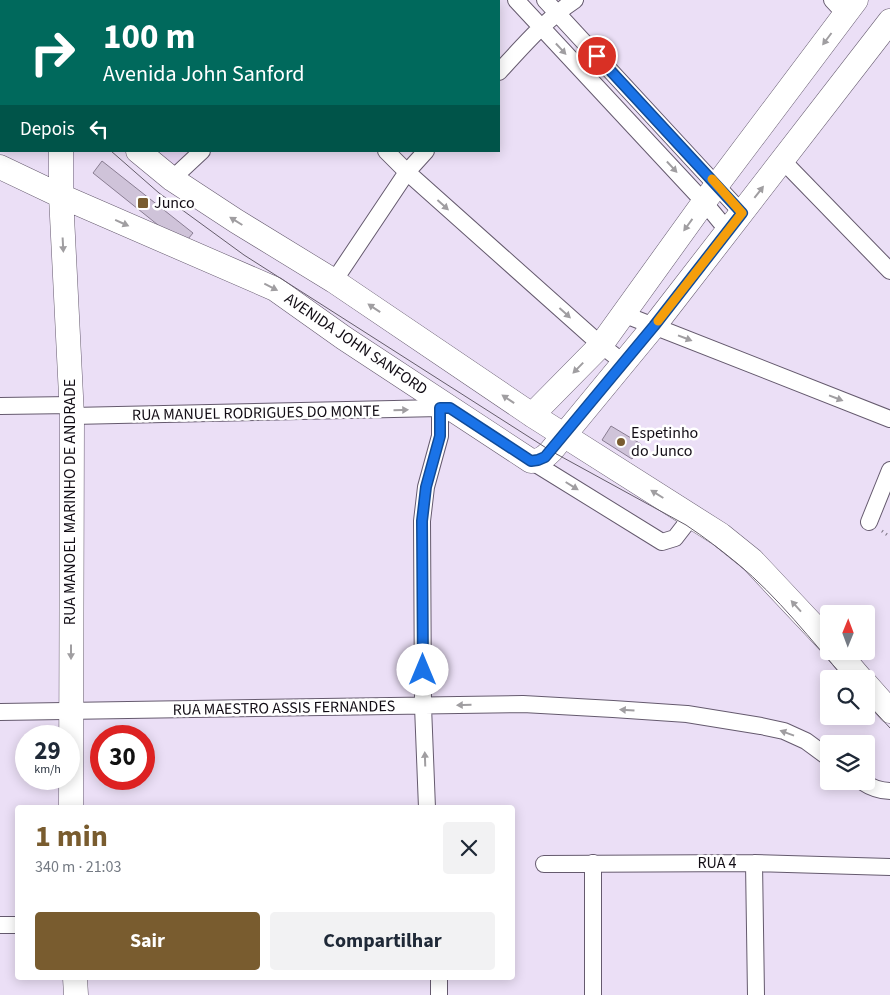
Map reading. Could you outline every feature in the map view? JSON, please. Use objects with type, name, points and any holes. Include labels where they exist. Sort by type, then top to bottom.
[{"type":"main road","points":[[532,415],[600,345],[711,194],[845,5]]},
{"type":"main road","points":[[531,461],[545,457],[624,363],[890,21]]},
{"type":"main road","points":[[61,152],[61,196]]},
{"type":"main road","points":[[139,152],[172,179],[334,281],[532,415],[721,536],[752,560],[820,632]]},
{"type":"main road","name":"AVENIDA JOHN SANFORD","points":[[0,167],[61,196],[276,289],[445,408],[531,461]]},
{"type":"main road","name":"RUA MANOEL MARINHO DE ANDRADE","points":[[61,196],[72,410],[71,805]]},
{"type":"main road","points":[[845,660],[854,670]]},
{"type":"main road","points":[[875,694],[890,711]]},
{"type":"main road","points":[[75,980],[76,995]]},
{"type":"street","points":[[516,0],[711,194],[742,213]]},
{"type":"street","points":[[545,0],[711,194],[728,231]]},
{"type":"street","points":[[500,71],[541,26],[557,12],[576,0]]},
{"type":"street","points":[[172,179],[201,152]]},
{"type":"street","points":[[387,152],[600,345],[624,363]]},
{"type":"street","points":[[334,281],[407,172],[425,152]]},
{"type":"street","points":[[783,161],[890,272]]},
{"type":"street","points":[[623,314],[890,419]]},
{"type":"street","name":"RUA MANUEL RODRIGUES DO MONTE","points":[[0,406],[72,410],[445,408]]},
{"type":"street","points":[[427,805],[423,706],[422,521],[426,487],[440,436],[445,408]]},
{"type":"street","name":"AVENIDA JOHN SANFORD","points":[[531,461],[662,542],[675,538],[692,516]]},
{"type":"street","points":[[869,522],[890,470]]},
{"type":"street","name":"RUA MAESTRO ASSIS FERNANDES","points":[[0,712],[523,704],[687,714],[761,726],[784,732],[806,741],[820,751]]},
{"type":"street","points":[[875,789],[890,791]]},
{"type":"street","points":[[593,863],[594,995]]},
{"type":"street","points":[[754,863],[756,995]]},
{"type":"street","name":"RUA 4","points":[[544,864],[754,863],[890,867]]},
{"type":"street","points":[[0,925],[15,925]]},
{"type":"street","points":[[439,980],[439,995]]},
{"type":"shaded area","points":[[154,152],[188,152],[170,169]]},
{"type":"building","name":"Junco","points":[[102,161],[193,233],[183,245],[93,173]]},
{"type":"building","name":"Espetinho do Junco","points":[[611,426],[641,444],[632,459],[602,440]]},
{"type":"tram line","points":[[112,152],[159,193],[244,255],[551,451],[699,534],[738,564],[767,590],[837,670]]},
{"type":"tram line","points":[[875,712],[890,728]]},
{"type":"slow traffic","points":[[658,321],[742,213],[712,179]]},
{"type":"place","name":"Junco","points":[[143,203]]},
{"type":"place","name":"Espetinho do Junco","points":[[621,442]]},
{"type":"route","points":[[423,670],[422,521],[426,487],[440,436],[440,408],[450,408],[531,461],[545,457],[654,326],[742,213],[597,56]]}]
